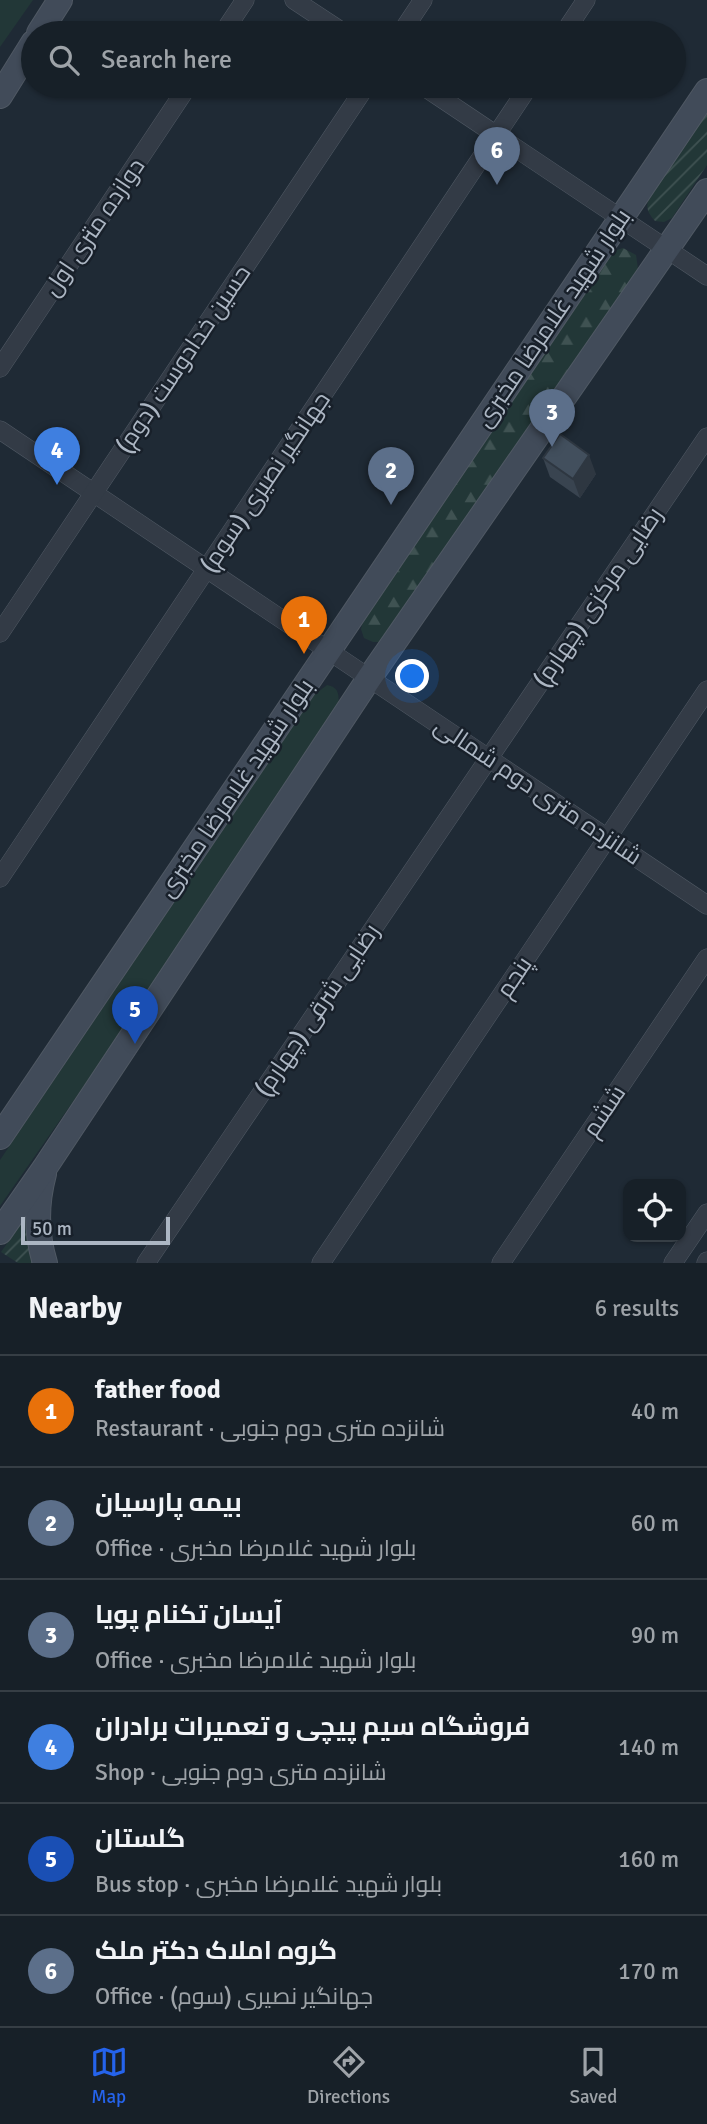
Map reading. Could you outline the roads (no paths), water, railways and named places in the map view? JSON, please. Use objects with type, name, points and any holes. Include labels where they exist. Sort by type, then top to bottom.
[{"type":"main road","points":[[48,21],[61,0]]},
{"type":"main road","points":[[0,96],[21,62]]},
{"type":"main road","name":"بلوار شهید غلامرضا مخبری","points":[[0,1136],[707,91]]},
{"type":"main road","name":"بلوار شهید غلامرضا مخبری","points":[[0,1232],[370,677],[707,191]]},
{"type":"main road","points":[[45,1263],[38,1216],[39,1192],[46,1166]]},
{"type":"street","points":[[231,21],[245,0]]},
{"type":"street","points":[[295,0],[326,21]]},
{"type":"street","points":[[409,21],[423,0]]},
{"type":"street","points":[[572,21],[586,0]]},
{"type":"street","name":"دوازده متری اول","points":[[0,369],[180,98]]},
{"type":"street","name":"حسین خدادوست (دوم)","points":[[0,633],[358,98]]},
{"type":"street","points":[[441,98],[707,276]]},
{"type":"street","name":"جهانگیر نصیری (سوم)","points":[[0,878],[521,98]]},
{"type":"street","name":"شانزده متری دوم شمالی","points":[[0,430],[707,905]]},
{"type":"street","name":"رضایی مرکزی (چهارم)","points":[[489,758],[707,437]]},
{"type":"street","name":"پنجم","points":[[321,1263],[707,690]]},
{"type":"street","name":"رضایی شرقی (چهارم)","points":[[146,1263],[489,758]]},
{"type":"street","name":"ششم","points":[[500,1263],[707,958]]},
{"type":"street","points":[[673,1263],[707,1213]]},
{"type":"place","name":"گروه املاک دکتر ملک","points":[[497,185]]},
{"type":"place","name":"آیسان تکنام پویا","points":[[552,447]]},
{"type":"place","name":"فروشگاه سیم پیچی و تعمیرات برادران","points":[[57,485]]},
{"type":"place","name":"بیمه پارسیان","points":[[391,505]]},
{"type":"place","name":"father food","points":[[304,654]]},
{"type":"place","name":"گلستان","points":[[135,1044]]}]
